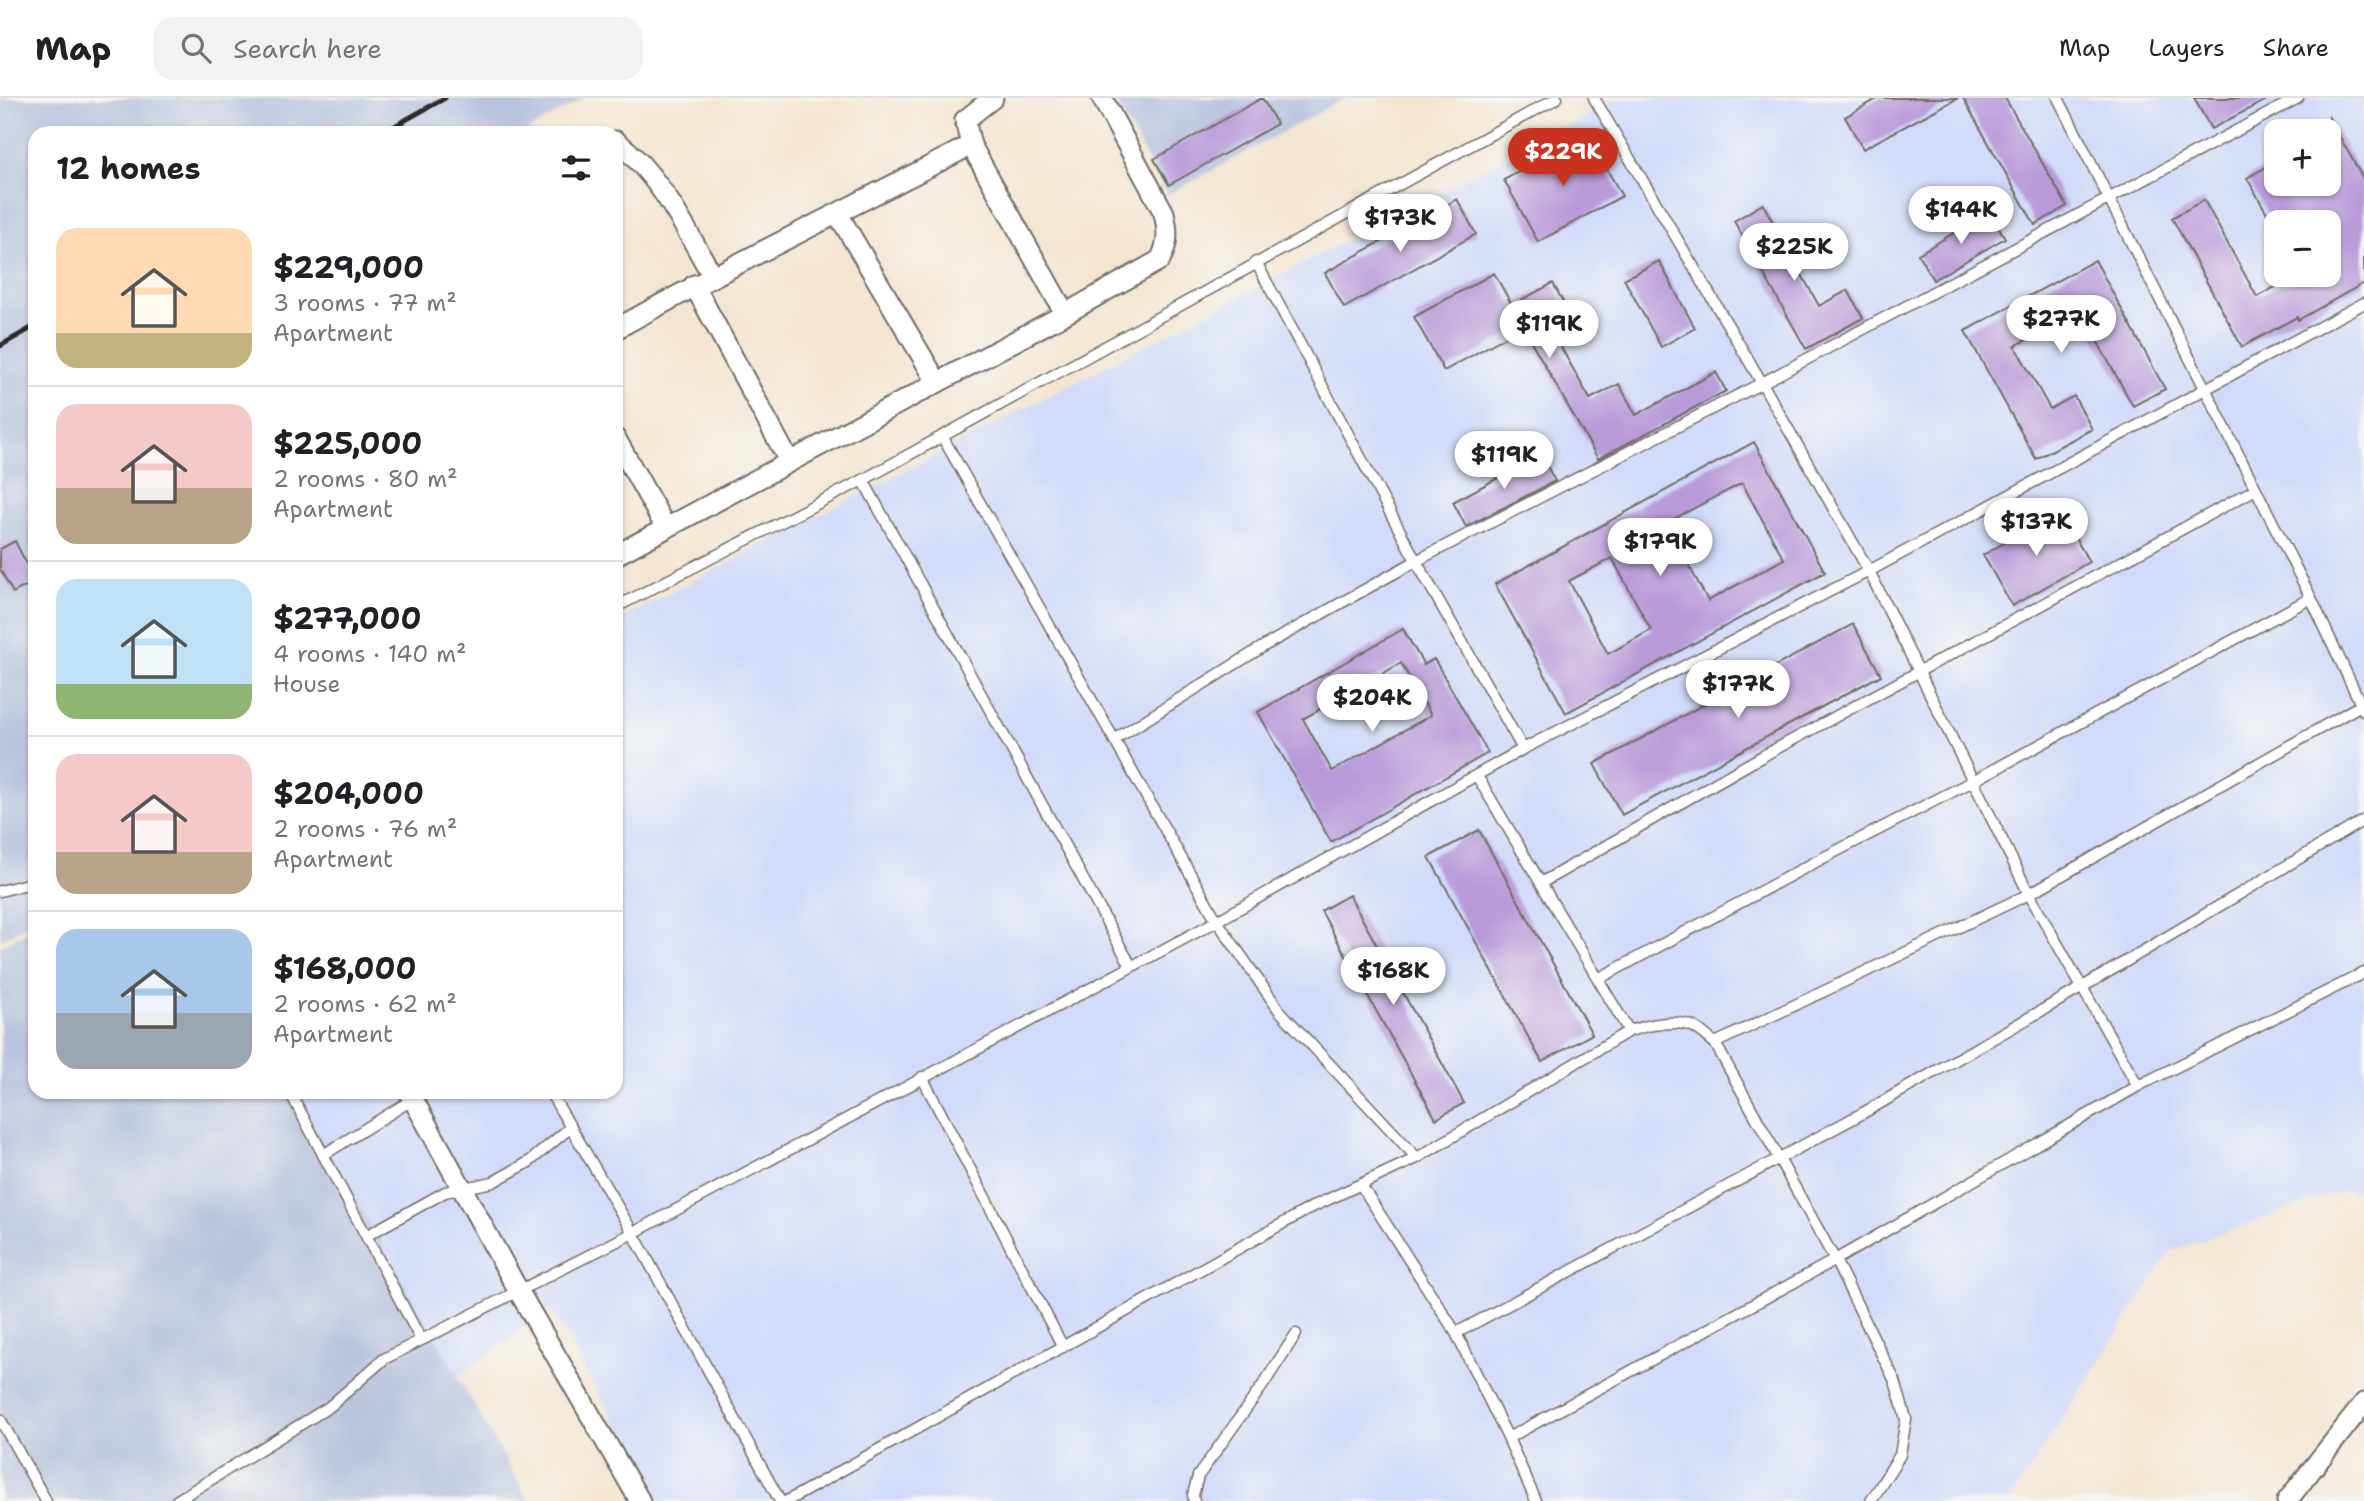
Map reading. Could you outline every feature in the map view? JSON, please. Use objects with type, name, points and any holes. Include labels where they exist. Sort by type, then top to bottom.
[{"type":"street","points":[[993,98],[965,120],[971,145],[1065,314]]},
{"type":"street","points":[[623,551],[1065,314],[1160,260],[1168,246],[1168,228],[1164,213],[1102,98]]},
{"type":"street","points":[[623,325],[703,280],[971,145]]},
{"type":"street","points":[[623,146],[633,154],[673,206],[703,280],[789,461]]},
{"type":"street","points":[[838,214],[937,382]]},
{"type":"street","points":[[623,451],[666,528]]},
{"type":"street","points":[[416,1099],[518,1290],[640,1501]]},
{"type":"street","points":[[2287,1501],[2364,1403]]},
{"type":"lane","points":[[623,603],[863,480],[1557,98]]},
{"type":"lane","points":[[1594,98],[1869,571],[2029,894],[2138,1086]]},
{"type":"lane","points":[[1715,1043],[2029,894],[2363,708],[2311,598],[2059,98]]},
{"type":"lane","points":[[1115,739],[1264,646],[1416,561],[1762,383],[2298,98]]},
{"type":"lane","points":[[1256,262],[1416,561],[1523,749]]},
{"type":"lane","points":[[176,1501],[329,1407],[383,1359],[634,1233],[1217,921],[1523,749],[1869,571],[2364,303]]},
{"type":"lane","points":[[942,436],[1217,921],[1279,1010],[1417,1158]]},
{"type":"lane","points":[[863,480],[1131,966]]},
{"type":"lane","points":[[1541,883],[1761,757],[2256,489]]},
{"type":"lane","points":[[1598,979],[1973,781],[2311,598]]},
{"type":"lane","points":[[1477,776],[1629,1031]]},
{"type":"lane","points":[[1456,1333],[1779,1158],[2081,988],[2364,820]]},
{"type":"lane","points":[[0,891],[28,884]]},
{"type":"lane","points":[[1508,1437],[1835,1260],[2138,1086],[2364,973]]},
{"type":"lane","points":[[787,1501],[1314,1206],[1417,1158],[1629,1031],[1651,1024],[1693,1026],[1715,1043],[1835,1260],[1895,1381],[1906,1419],[1900,1455],[1871,1501]]},
{"type":"lane","points":[[922,1077],[1063,1347]]},
{"type":"lane","points":[[294,1099],[421,1340]]},
{"type":"lane","points":[[323,1155],[408,1099]]},
{"type":"lane","points":[[554,1099],[634,1233],[780,1501]]},
{"type":"lane","points":[[366,1236],[445,1192],[493,1182],[529,1162],[570,1126]]},
{"type":"lane","points":[[1362,1185],[1456,1333],[1508,1437],[1536,1501]]},
{"type":"lane","points":[[1194,1501],[1198,1476],[1264,1385],[1296,1334]]},
{"type":"lane","points":[[0,1419],[46,1501]]},
{"type":"shaded area","points":[[0,98],[584,98],[535,126],[28,126],[28,925],[0,940]]},
{"type":"shaded area","points":[[1114,98],[1345,98],[1167,195]]},
{"type":"shaded area","points":[[1621,98],[2364,98],[2364,1193],[2345,1190],[2171,1251],[2009,1501],[660,1501],[551,1309],[457,1377],[298,1099],[623,1099],[623,617]]},
{"type":"shaded area","points":[[28,931],[28,1099],[298,1099],[529,1501],[0,1501],[0,946]]},
{"type":"building","points":[[1262,98],[1277,124],[1169,185],[1154,159]]},
{"type":"building","points":[[1879,98],[1958,98],[1863,149],[1845,117]]},
{"type":"building","points":[[1963,98],[2005,98],[2067,206],[2035,225]]},
{"type":"building","points":[[2194,98],[2270,98],[2211,129]]},
{"type":"building","points":[[1587,134],[1622,196],[1538,242],[1504,180]]},
{"type":"building","points":[[2341,139],[2364,180],[2364,283],[2298,320],[2297,317],[2242,347],[2172,218],[2204,200],[2257,297],[2275,287],[2341,287],[2341,210],[2265,210],[2247,178],[2264,168],[2264,196],[2341,196]]},
{"type":"building","points":[[1457,199],[1476,234],[1344,308],[1325,273]]},
{"type":"building","points":[[1763,204],[1819,306],[1848,290],[1863,318],[1806,349],[1734,221]]},
{"type":"building","points":[[1990,212],[2005,238],[1933,280],[1918,254]]},
{"type":"building","points":[[2095,260],[2165,389],[2133,406],[2080,310],[2015,346],[2050,409],[2074,396],[2092,429],[2036,459],[1965,331]]},
{"type":"building","points":[[1659,261],[1695,328],[1661,347],[1624,279]]},
{"type":"building","points":[[1494,273],[1512,305],[1553,283],[1567,309],[1546,321],[1590,399],[1619,384],[1636,415],[1716,372],[1726,391],[1598,459],[1523,327],[1444,371],[1414,317]]},
{"type":"building","points":[[1754,442],[1825,572],[1566,713],[1495,584]],"holes":[[[1742,483],[1784,559],[1708,601],[1666,523]],[[1612,558],[1651,630],[1608,654],[1569,581]]]},
{"type":"building","points":[[1541,455],[1555,481],[1466,527],[1453,502]]},
{"type":"building","points":[[2060,511],[2089,562],[2012,606],[1983,555]]},
{"type":"building","points":[[15,541],[28,567],[28,585],[13,593],[0,569],[0,549]]},
{"type":"building","points":[[1853,624],[1881,675],[1622,815],[1594,764]]},
{"type":"building","points":[[1403,629],[1424,665],[1434,659],[1488,753],[1331,842],[1258,712]],"holes":[[[1401,663],[1431,715],[1332,771],[1303,719]]]},
{"type":"building","points":[[1479,830],[1592,1034],[1542,1062],[1429,857]]},
{"type":"building","points":[[1349,895],[1464,1103],[1436,1119],[1321,911]]},
{"type":"railway","points":[[395,126],[445,98]]},
{"type":"railway","points":[[0,346],[28,330]]}]
